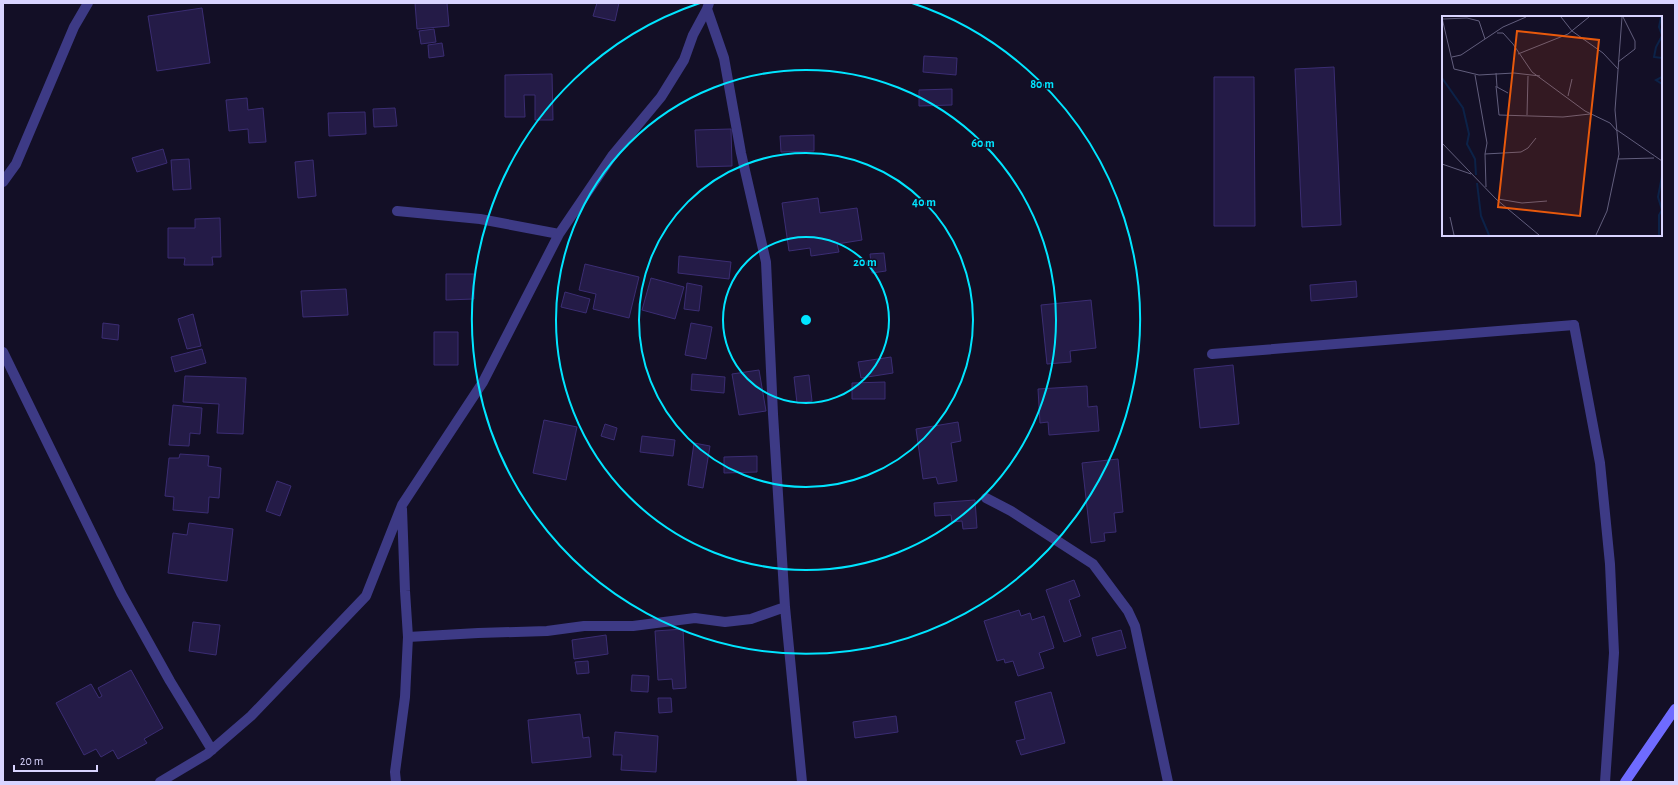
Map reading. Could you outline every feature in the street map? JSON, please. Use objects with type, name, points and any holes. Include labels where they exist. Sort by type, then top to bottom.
[{"type":"main road","points":[[1625,782],[1675,709]]},
{"type":"street","points":[[3,182],[16,164],[74,27],[88,3]]},
{"type":"street","points":[[160,782],[207,754],[251,716],[366,596],[402,505],[483,382],[559,234],[612,156],[661,97],[684,60],[693,36],[708,6]]},
{"type":"street","points":[[708,6],[724,58],[741,153],[766,262],[772,414],[785,607],[802,782]]},
{"type":"street","points":[[397,211],[480,219],[559,234]]},
{"type":"street","points":[[1212,354],[1574,325],[1600,463],[1610,564],[1614,653],[1605,782]]},
{"type":"street","points":[[3,352],[121,593],[170,681],[212,750]]},
{"type":"street","points":[[986,498],[1011,511],[1093,564],[1128,611],[1135,626],[1168,782]]},
{"type":"street","points":[[396,782],[395,772],[406,697],[408,637],[402,505]]},
{"type":"street","points":[[408,637],[547,631],[584,626],[633,626],[695,618],[725,622],[752,620],[785,607]]},
{"type":"building","points":[[415,3],[447,3],[449,26],[417,29]]},
{"type":"building","points":[[597,3],[619,3],[615,21],[593,16]]},
{"type":"building","points":[[202,8],[210,63],[157,71],[148,16]]},
{"type":"building","points":[[434,29],[436,42],[421,44],[419,31]]},
{"type":"building","points":[[442,43],[444,56],[429,58],[428,45]]},
{"type":"building","points":[[924,56],[957,58],[956,75],[923,72]]},
{"type":"building","points":[[1334,67],[1341,225],[1302,227],[1295,69]]},
{"type":"building","points":[[552,74],[553,120],[535,120],[535,95],[524,95],[525,117],[505,117],[505,75]]},
{"type":"building","points":[[1214,77],[1254,77],[1255,226],[1214,226]]},
{"type":"building","points":[[952,89],[952,105],[919,106],[919,90]]},
{"type":"building","points":[[247,98],[248,110],[263,108],[266,142],[249,143],[248,129],[229,131],[226,100]]},
{"type":"building","points":[[395,108],[397,126],[374,127],[373,109]]},
{"type":"building","points":[[365,112],[366,134],[329,136],[328,113]]},
{"type":"building","points":[[731,129],[732,166],[697,167],[695,130]]},
{"type":"building","points":[[814,135],[814,151],[781,152],[780,136]]},
{"type":"building","points":[[163,149],[167,163],[137,172],[132,158]]},
{"type":"building","points":[[189,159],[191,189],[173,190],[171,160]]},
{"type":"building","points":[[313,160],[316,196],[298,198],[295,162]]},
{"type":"building","points":[[818,198],[820,213],[857,208],[862,240],[837,244],[839,252],[811,256],[810,248],[789,251],[782,203]]},
{"type":"building","points":[[220,218],[221,257],[212,257],[213,265],[184,265],[185,258],[168,258],[168,228],[195,228],[195,219]]},
{"type":"building","points":[[884,253],[886,271],[872,273],[870,254]]},
{"type":"building","points":[[679,256],[731,262],[729,279],[678,273]]},
{"type":"building","points":[[585,264],[639,277],[629,318],[593,309],[596,294],[579,290]]},
{"type":"building","points":[[446,274],[474,274],[474,299],[446,300]]},
{"type":"building","points":[[651,278],[684,287],[675,319],[642,310]]},
{"type":"building","points":[[1356,281],[1357,297],[1311,301],[1310,285]]},
{"type":"building","points":[[687,283],[702,286],[699,311],[684,309]]},
{"type":"building","points":[[346,289],[348,315],[303,317],[301,291]]},
{"type":"building","points":[[565,292],[590,299],[586,313],[561,307]]},
{"type":"building","points":[[1091,300],[1096,348],[1070,351],[1071,362],[1047,364],[1041,305]]},
{"type":"building","points":[[193,314],[201,346],[187,349],[178,319]]},
{"type":"building","points":[[103,323],[119,325],[118,340],[102,338]]},
{"type":"building","points":[[691,323],[712,327],[706,359],[685,355]]},
{"type":"building","points":[[434,332],[458,332],[458,365],[434,365]]},
{"type":"building","points":[[202,349],[206,363],[175,372],[171,357]]},
{"type":"building","points":[[891,357],[893,373],[861,378],[858,362]]},
{"type":"building","points":[[1233,365],[1239,424],[1200,428],[1194,369]]},
{"type":"building","points":[[759,370],[766,411],[739,415],[732,374]]},
{"type":"building","points":[[692,374],[725,377],[724,393],[691,390]]},
{"type":"building","points":[[809,375],[812,401],[797,403],[794,377]]},
{"type":"building","points":[[185,376],[246,378],[243,434],[217,433],[219,404],[183,402]]},
{"type":"building","points":[[885,382],[885,399],[852,399],[852,383]]},
{"type":"building","points":[[1087,386],[1088,407],[1097,406],[1099,431],[1049,435],[1048,422],[1040,423],[1038,389]]},
{"type":"building","points":[[173,405],[202,408],[200,434],[190,433],[189,446],[169,445]]},
{"type":"building","points":[[544,420],[577,427],[566,480],[533,473]]},
{"type":"building","points":[[958,422],[961,441],[951,443],[957,481],[938,484],[936,477],[923,479],[916,429]]},
{"type":"building","points":[[605,424],[617,428],[614,440],[601,436]]},
{"type":"building","points":[[642,436],[675,440],[673,456],[640,452]]},
{"type":"building","points":[[694,443],[710,446],[703,488],[688,485]]},
{"type":"building","points":[[180,454],[209,456],[208,466],[221,468],[219,498],[209,497],[208,513],[173,510],[174,497],[165,496],[169,458],[179,458]]},
{"type":"building","points":[[757,456],[757,472],[724,473],[724,457]]},
{"type":"building","points":[[1118,459],[1123,512],[1114,513],[1116,532],[1104,533],[1105,541],[1091,543],[1082,463]]},
{"type":"building","points":[[277,481],[291,486],[280,516],[266,511]]},
{"type":"building","points":[[975,500],[977,528],[963,529],[962,521],[952,522],[951,515],[935,516],[934,503]]},
{"type":"building","points":[[189,523],[233,529],[227,581],[168,573],[173,533],[187,535]]},
{"type":"building","points":[[1074,580],[1080,596],[1069,600],[1081,636],[1064,642],[1046,590]]},
{"type":"building","points":[[1019,610],[1021,616],[1030,613],[1032,620],[1044,616],[1054,648],[1039,653],[1044,668],[1018,676],[1013,661],[1005,663],[1004,659],[997,661],[984,621]]},
{"type":"building","points":[[193,622],[220,625],[216,655],[189,651]]},
{"type":"building","points":[[683,629],[686,688],[673,689],[672,679],[658,680],[655,631]]},
{"type":"building","points":[[1121,630],[1126,648],[1097,656],[1092,638]]},
{"type":"building","points":[[606,635],[608,654],[574,659],[572,640]]},
{"type":"building","points":[[588,661],[589,673],[577,674],[575,662]]},
{"type":"building","points":[[131,670],[163,728],[144,739],[147,743],[118,759],[113,750],[101,757],[96,749],[84,755],[56,703],[91,684],[99,698],[102,696],[98,688]]},
{"type":"building","points":[[632,675],[649,676],[648,692],[631,691]]},
{"type":"building","points":[[1051,692],[1065,743],[1021,755],[1016,741],[1025,739],[1015,702]]},
{"type":"building","points":[[658,698],[671,698],[672,712],[659,713]]},
{"type":"building","points":[[580,714],[583,738],[589,737],[591,757],[532,763],[528,720]]},
{"type":"building","points":[[896,716],[898,732],[855,738],[853,722]]},
{"type":"building","points":[[615,732],[658,736],[656,772],[621,770],[622,755],[613,755]]}]
